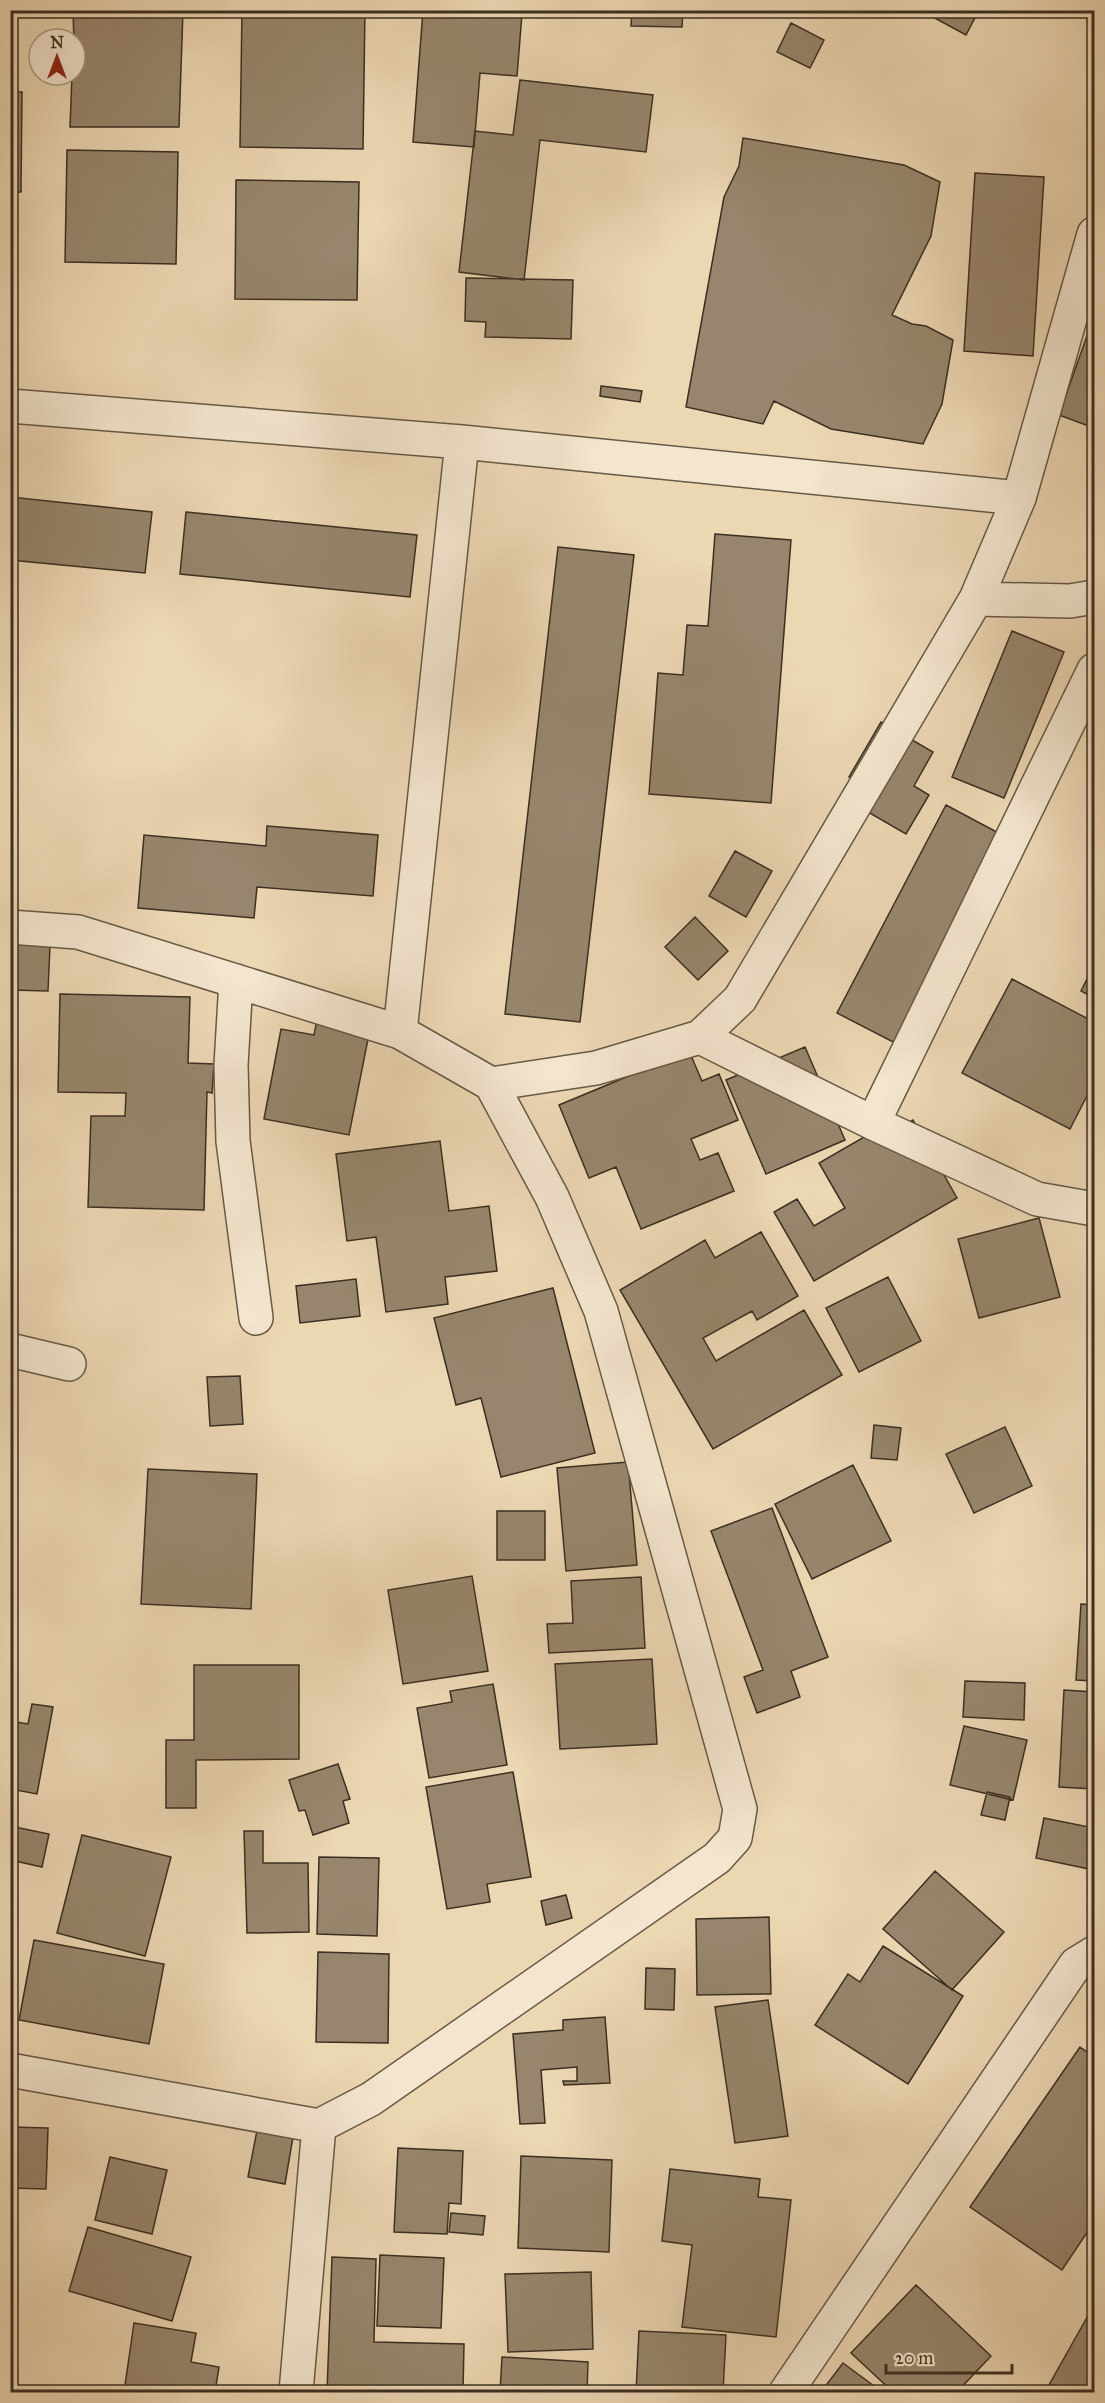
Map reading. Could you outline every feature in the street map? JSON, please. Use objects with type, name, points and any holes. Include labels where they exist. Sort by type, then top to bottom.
[{"type":"street","points":[[491,1084],[596,1068],[699,1037],[740,999],[976,599],[1019,498],[1095,234]]},
{"type":"street","points":[[10,406],[462,442],[1019,498]]},
{"type":"street","points":[[400,1032],[462,442]]},
{"type":"street","points":[[976,599],[1070,601],[1095,597]]},
{"type":"street","points":[[873,1123],[1087,703],[1095,670]]},
{"type":"street","points":[[10,927],[78,932],[400,1032],[491,1084],[552,1197],[601,1311],[740,1809],[735,1838],[717,1858],[371,2099],[319,2126],[10,2070]]},
{"type":"street","points":[[236,981],[231,1065],[233,1142],[256,1318]]},
{"type":"street","points":[[699,1037],[873,1123],[1037,1199],[1095,1209]]},
{"type":"street","points":[[10,1350],[69,1364]]},
{"type":"street","points":[[786,2392],[1076,1964],[1095,1953]]},
{"type":"street","points":[[296,2392],[319,2126]]},
{"type":"building","points":[[73,10],[183,10],[179,127],[70,127],[72,87],[87,87],[87,27],[74,27]]},
{"type":"building","points":[[242,10],[365,10],[363,149],[240,147]]},
{"type":"building","points":[[423,10],[483,10],[522,14],[517,76],[480,73],[474,147],[413,142]]},
{"type":"building","points":[[632,10],[683,10],[682,27],[631,26]]},
{"type":"building","points":[[920,10],[979,10],[966,35]]},
{"type":"building","points":[[791,23],[824,40],[810,68],[777,52]]},
{"type":"building","points":[[520,80],[653,95],[646,152],[540,140],[524,280],[459,272],[475,131],[513,135]]},
{"type":"building","points":[[10,92],[22,92],[21,192],[10,192]]},
{"type":"building","points":[[743,138],[904,165],[940,182],[931,236],[892,315],[912,324],[926,326],[953,340],[942,404],[923,444],[831,429],[774,401],[763,424],[686,407],[724,197],[739,166]]},
{"type":"building","points":[[67,150],[178,152],[176,264],[65,262]]},
{"type":"building","points":[[975,173],[1044,177],[1033,356],[964,351]]},
{"type":"building","points":[[236,180],[359,182],[357,300],[235,299]]},
{"type":"building","points":[[466,278],[573,280],[571,339],[485,337],[486,322],[465,321]]},
{"type":"building","points":[[1094,316],[1094,428],[1059,415]]},
{"type":"building","points":[[601,386],[642,391],[640,402],[600,396]]},
{"type":"building","points":[[10,497],[152,512],[145,573],[10,560]]},
{"type":"building","points":[[186,512],[417,535],[410,597],[180,574]]},
{"type":"building","points":[[715,534],[791,540],[771,803],[649,794],[658,673],[683,675],[687,625],[708,626]]},
{"type":"building","points":[[558,547],[634,555],[580,1022],[505,1014]]},
{"type":"building","points":[[1012,631],[1064,652],[1004,798],[952,777]]},
{"type":"building","points":[[881,722],[933,752],[914,786],[929,795],[906,834],[861,808],[871,790],[849,777]]},
{"type":"building","points":[[946,805],[1008,838],[899,1045],[837,1013]]},
{"type":"building","points":[[267,826],[378,835],[373,896],[257,887],[254,918],[138,908],[144,835],[266,846]]},
{"type":"building","points":[[735,851],[772,871],[746,917],[709,896]]},
{"type":"building","points":[[695,917],[728,951],[698,980],[665,947]]},
{"type":"building","points":[[10,943],[50,945],[48,991],[10,990]]},
{"type":"building","points":[[1094,965],[1094,998],[1081,991]]},
{"type":"building","points":[[1012,979],[1094,1022],[1094,1082],[1070,1129],[962,1073]]},
{"type":"building","points":[[60,994],[190,997],[188,1063],[214,1064],[212,1093],[207,1092],[204,1210],[88,1207],[91,1116],[125,1116],[126,1093],[58,1092]]},
{"type":"building","points":[[317,1020],[370,1029],[349,1135],[264,1119],[281,1029],[314,1035]]},
{"type":"building","points":[[805,1047],[845,1140],[766,1174],[726,1080]]},
{"type":"building","points":[[689,1051],[702,1081],[719,1074],[738,1120],[691,1139],[700,1160],[718,1153],[734,1191],[641,1229],[616,1167],[589,1178],[559,1105]]},
{"type":"building","points":[[913,1120],[957,1198],[814,1281],[774,1212],[797,1199],[814,1226],[845,1208],[819,1163],[878,1129],[883,1137]]},
{"type":"building","points":[[440,1141],[449,1211],[489,1206],[497,1271],[445,1277],[448,1304],[386,1312],[376,1237],[347,1241],[336,1154]]},
{"type":"building","points":[[1039,1218],[1060,1297],[979,1318],[958,1239]]},
{"type":"building","points":[[761,1232],[798,1296],[757,1320],[752,1311],[703,1338],[716,1361],[804,1310],[842,1375],[713,1449],[620,1290],[705,1240],[715,1258]]},
{"type":"building","points":[[888,1277],[921,1341],[859,1372],[826,1308]]},
{"type":"building","points":[[356,1279],[360,1316],[300,1323],[296,1286]]},
{"type":"building","points":[[553,1288],[595,1453],[501,1477],[481,1398],[456,1405],[434,1318]]},
{"type":"building","points":[[240,1376],[243,1424],[210,1426],[207,1377]]},
{"type":"building","points":[[874,1425],[901,1428],[897,1460],[871,1458]]},
{"type":"building","points":[[1005,1427],[1032,1486],[974,1513],[946,1454]]},
{"type":"building","points":[[628,1462],[637,1565],[566,1571],[557,1468]]},
{"type":"building","points":[[853,1465],[891,1541],[812,1579],[775,1504]]},
{"type":"building","points":[[148,1469],[257,1474],[251,1609],[141,1604]]},
{"type":"building","points":[[772,1508],[828,1657],[791,1671],[800,1697],[757,1713],[744,1677],[763,1670],[711,1531]]},
{"type":"building","points":[[497,1511],[545,1511],[545,1560],[497,1560]]},
{"type":"building","points":[[472,1576],[488,1671],[403,1684],[388,1590]]},
{"type":"building","points":[[641,1577],[645,1648],[549,1653],[547,1624],[573,1623],[571,1581]]},
{"type":"building","points":[[1081,1604],[1094,1605],[1094,1681],[1076,1680]]},
{"type":"building","points":[[652,1659],[657,1744],[560,1749],[555,1664]]},
{"type":"building","points":[[194,1665],[299,1665],[299,1759],[196,1760],[196,1808],[166,1808],[166,1740],[194,1740]]},
{"type":"building","points":[[965,1681],[1025,1683],[1024,1720],[963,1717]]},
{"type":"building","points":[[493,1684],[507,1765],[429,1778],[417,1708],[452,1702],[450,1691]]},
{"type":"building","points":[[1064,1690],[1094,1692],[1094,1789],[1059,1787]]},
{"type":"building","points":[[32,1704],[53,1707],[37,1794],[10,1789],[10,1721],[28,1724]]},
{"type":"building","points":[[964,1726],[1027,1740],[1013,1800],[950,1785]]},
{"type":"building","points":[[338,1764],[350,1799],[343,1801],[349,1823],[313,1835],[305,1810],[299,1811],[289,1780]]},
{"type":"building","points":[[513,1772],[531,1877],[487,1884],[490,1902],[447,1909],[426,1787]]},
{"type":"building","points":[[987,1792],[1010,1797],[1005,1820],[981,1815]]},
{"type":"building","points":[[1044,1818],[1094,1828],[1094,1870],[1036,1858]]},
{"type":"building","points":[[10,1826],[49,1834],[42,1867],[15,1861],[10,1882]]},
{"type":"building","points":[[244,1831],[263,1831],[263,1863],[308,1863],[309,1932],[247,1933]]},
{"type":"building","points":[[82,1835],[171,1857],[145,1956],[57,1933]]},
{"type":"building","points":[[319,1857],[379,1858],[377,1936],[317,1934]]},
{"type":"building","points":[[935,1871],[1004,1932],[952,1990],[883,1929]]},
{"type":"building","points":[[566,1895],[572,1918],[546,1925],[541,1901]]},
{"type":"building","points":[[769,1917],[771,1994],[697,1995],[696,1919]]},
{"type":"building","points":[[34,1940],[164,1964],[149,2044],[19,2020]]},
{"type":"building","points":[[883,1946],[963,1996],[908,2084],[815,2025],[848,1974],[860,1982]]},
{"type":"building","points":[[318,1952],[389,1954],[388,2043],[316,2042]]},
{"type":"building","points":[[646,1968],[675,1969],[674,2010],[645,2009]]},
{"type":"building","points":[[768,2000],[788,2136],[735,2143],[715,2007]]},
{"type":"building","points":[[605,2017],[610,2083],[564,2085],[563,2081],[577,2081],[577,2067],[541,2070],[545,2123],[520,2124],[513,2034],[563,2030],[563,2020]]},
{"type":"building","points":[[1080,2047],[1094,2057],[1094,2222],[1062,2270],[970,2207]]},
{"type":"building","points":[[258,2125],[294,2131],[285,2184],[248,2177]]},
{"type":"building","points":[[10,2127],[48,2128],[46,2189],[10,2188]]},
{"type":"building","points":[[398,2148],[463,2151],[461,2204],[449,2203],[447,2234],[394,2232]]},
{"type":"building","points":[[521,2156],[612,2160],[609,2252],[518,2248]]},
{"type":"building","points":[[110,2157],[167,2170],[152,2234],[95,2220]]},
{"type":"building","points":[[670,2169],[760,2179],[758,2197],[791,2200],[776,2337],[682,2327],[692,2245],[662,2241]]},
{"type":"building","points":[[451,2213],[485,2216],[483,2235],[449,2232]]},
{"type":"building","points":[[88,2227],[191,2257],[172,2321],[69,2291]]},
{"type":"building","points":[[380,2255],[444,2258],[441,2328],[377,2326]]},
{"type":"building","points":[[332,2257],[376,2259],[374,2342],[464,2344],[463,2392],[327,2392]]},
{"type":"building","points":[[591,2272],[593,2349],[508,2352],[505,2274]]},
{"type":"building","points":[[916,2285],[991,2356],[957,2392],[893,2392],[851,2353]]},
{"type":"building","points":[[1094,2305],[1094,2392],[1045,2392]]},
{"type":"building","points":[[134,2323],[196,2333],[191,2362],[219,2367],[215,2392],[124,2392]]},
{"type":"building","points":[[639,2331],[726,2335],[723,2392],[636,2392]]},
{"type":"building","points":[[502,2357],[588,2362],[587,2392],[500,2392]]},
{"type":"building","points":[[843,2363],[882,2392],[821,2392]]}]
